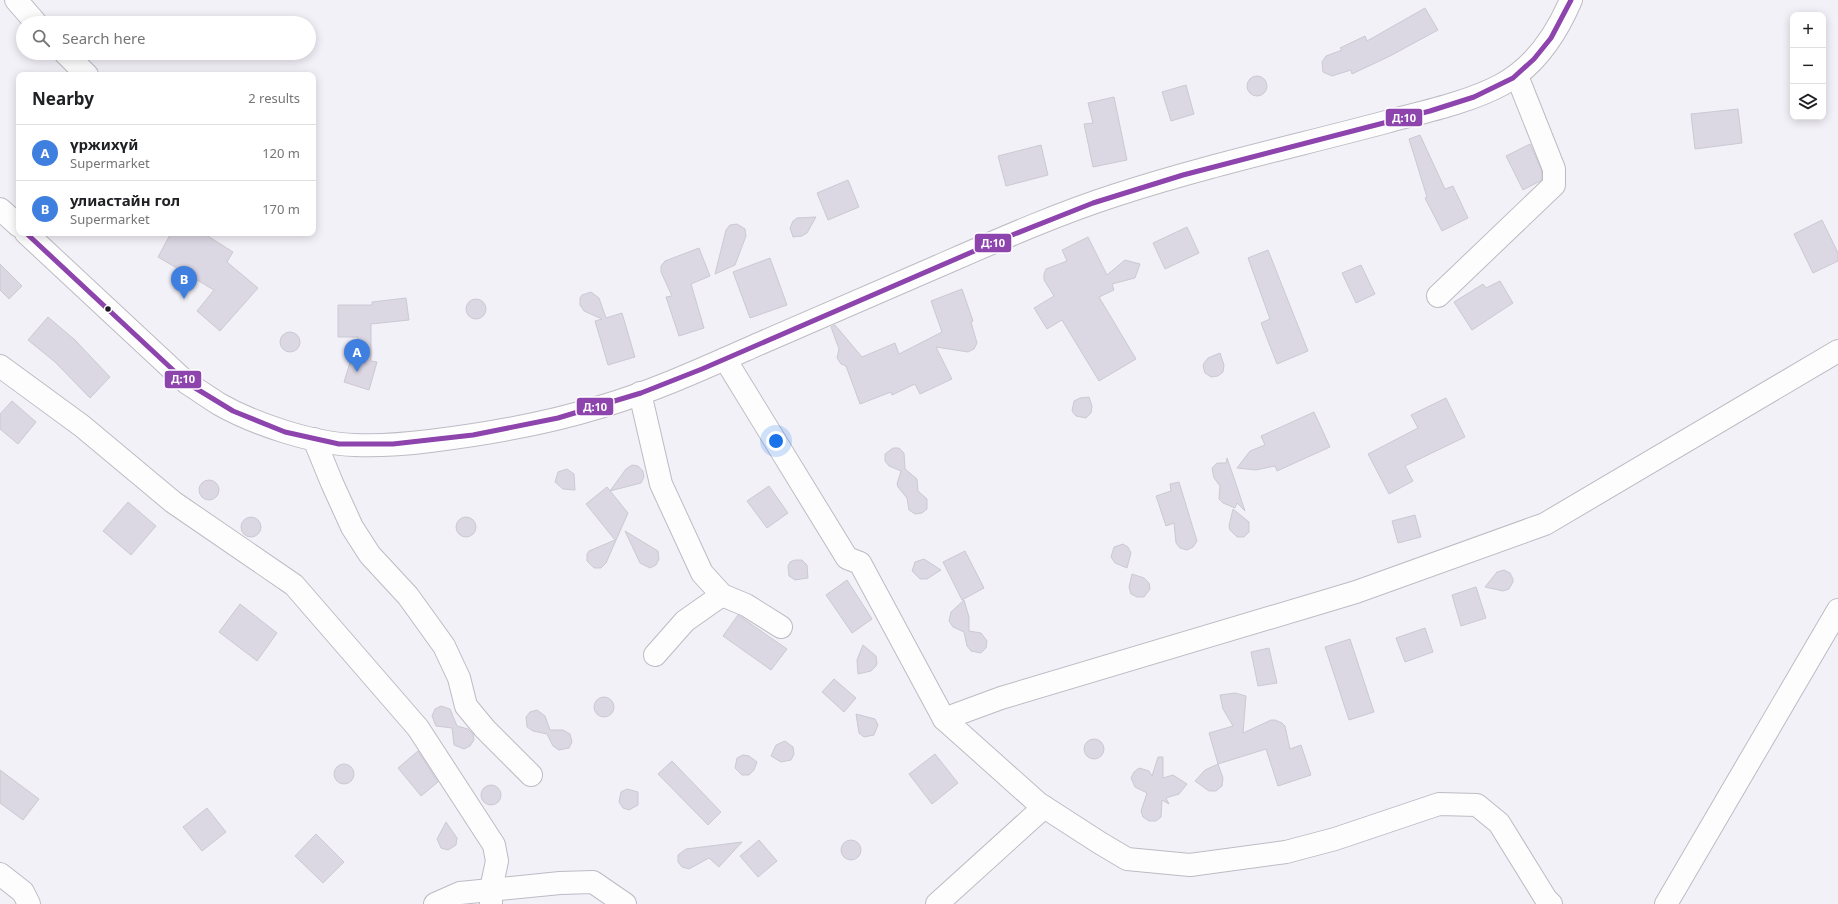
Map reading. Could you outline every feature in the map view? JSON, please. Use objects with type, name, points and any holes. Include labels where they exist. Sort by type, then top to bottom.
[{"type":"street","points":[[16,0],[30,16]]},
{"type":"street","points":[[29,236],[187,383],[218,403],[243,416],[314,439],[351,445],[430,441],[562,418],[602,407],[725,359],[1024,229],[1117,195],[1220,165],[1476,96],[1517,76],[1537,58],[1549,41],[1572,0]]},
{"type":"street","points":[[72,60],[84,72]]},
{"type":"street","points":[[1438,296],[1554,185],[1554,169],[1517,76]]},
{"type":"street","points":[[0,208],[16,223]]},
{"type":"street","points":[[944,719],[1001,698],[1356,592],[1545,524],[1838,351]]},
{"type":"street","points":[[725,359],[847,558],[860,563],[944,719],[1044,807],[1100,844],[1127,859],[1190,865],[1286,852],[1336,839],[1439,804],[1477,805],[1499,823],[1546,899],[1551,904]]},
{"type":"street","points":[[0,366],[82,426],[173,502],[294,585],[418,728],[494,846],[496,861],[491,897]]},
{"type":"street","points":[[640,393],[661,484],[702,573],[722,595],[746,605],[781,627]]},
{"type":"street","points":[[314,439],[352,527],[370,555],[408,596],[444,646],[459,678],[466,706],[485,729],[531,775]]},
{"type":"street","points":[[655,655],[685,621],[722,595]]},
{"type":"street","points":[[1666,904],[1838,610]]},
{"type":"street","points":[[937,904],[1044,807]]},
{"type":"street","points":[[0,874],[23,892],[29,904]]},
{"type":"street","points":[[435,904],[460,893],[491,897],[560,883],[593,882],[625,904]]},
{"type":"building","points":[[1425,8],[1438,30],[1390,56],[1352,74],[1351,70],[1332,76],[1323,72],[1322,62],[1326,56],[1342,50],[1340,48],[1365,36],[1367,41]]},
{"type":"building","points":[[1253,76],[1261,76],[1267,82],[1267,90],[1261,96],[1253,96],[1247,90],[1247,82]]},
{"type":"building","points":[[1186,85],[1194,114],[1171,121],[1162,92]]},
{"type":"building","points":[[1114,97],[1127,160],[1093,167],[1084,124],[1093,123],[1088,103]]},
{"type":"building","points":[[1738,109],[1742,143],[1695,149],[1691,114]]},
{"type":"building","points":[[1420,135],[1445,189],[1453,186],[1468,218],[1442,231],[1425,198],[1427,197],[1409,139]]},
{"type":"building","points":[[1530,144],[1542,171],[1542,180],[1523,190],[1506,156]]},
{"type":"building","points":[[1041,145],[1048,175],[1006,186],[998,156]]},
{"type":"building","points":[[848,180],[859,207],[828,220],[817,193]]},
{"type":"building","points":[[816,217],[807,233],[802,236],[793,237],[790,228],[793,221],[797,218]]},
{"type":"building","points":[[1822,220],[1838,253],[1838,261],[1813,273],[1794,234]]},
{"type":"building","points":[[737,224],[745,229],[746,236],[735,265],[715,274],[726,230],[730,225]]},
{"type":"building","points":[[1187,227],[1199,253],[1165,269],[1153,243]]},
{"type":"building","points":[[169,236],[208,236],[233,252],[227,262],[258,288],[220,331],[197,311],[214,290],[158,257]]},
{"type":"building","points":[[1088,237],[1107,275],[1125,260],[1140,264],[1135,278],[1112,284],[1114,290],[1099,297],[1136,359],[1099,381],[1062,320],[1047,329],[1034,308],[1054,296],[1044,280],[1046,269],[1067,261],[1062,250]]},
{"type":"building","points":[[699,248],[710,276],[691,284],[704,328],[679,336],[666,297],[672,296],[661,272],[661,266],[665,261]]},
{"type":"building","points":[[1268,250],[1308,351],[1277,364],[1261,323],[1270,319],[1248,258]]},
{"type":"building","points":[[770,258],[787,305],[750,318],[733,272]]},
{"type":"building","points":[[0,264],[22,286],[9,299],[0,290]]},
{"type":"building","points":[[1361,265],[1375,294],[1356,303],[1342,273]]},
{"type":"building","points":[[1500,281],[1513,303],[1472,330],[1454,302],[1483,284],[1486,288]]},
{"type":"building","points":[[962,289],[973,321],[971,322],[977,343],[974,349],[968,352],[936,347],[952,379],[920,394],[915,384],[892,395],[891,392],[860,404],[846,366],[841,364],[837,358],[839,349],[831,327],[835,325],[862,357],[895,343],[899,354],[942,332],[931,301]]},
{"type":"building","points":[[591,292],[599,298],[606,318],[622,313],[635,357],[608,365],[595,321],[602,319],[584,311],[580,305],[580,298],[582,295]]},
{"type":"building","points":[[406,298],[409,320],[371,324],[371,361],[377,362],[369,390],[344,382],[358,337],[338,337],[338,305],[372,305],[372,302]]},
{"type":"building","points":[[472,299],[480,299],[486,305],[486,313],[480,319],[472,319],[466,313],[466,305]]},
{"type":"building","points":[[48,317],[75,340],[110,377],[90,398],[55,362],[28,340]]},
{"type":"building","points":[[286,332],[294,332],[300,338],[300,346],[294,352],[286,352],[280,346],[280,338]]},
{"type":"building","points":[[1220,353],[1224,365],[1223,372],[1218,376],[1211,377],[1205,373],[1203,366],[1204,363],[1208,358]]},
{"type":"building","points":[[1089,397],[1092,406],[1091,413],[1086,418],[1076,416],[1072,411],[1074,401],[1080,398]]},
{"type":"building","points":[[1446,398],[1465,437],[1405,466],[1413,481],[1389,494],[1368,454],[1418,428],[1411,415]]},
{"type":"building","points":[[12,401],[36,422],[18,444],[0,429],[0,414]]},
{"type":"building","points":[[1314,412],[1330,447],[1277,471],[1275,466],[1256,470],[1237,468],[1250,451],[1265,445],[1261,436]]},
{"type":"building","points":[[893,448],[899,448],[904,453],[905,469],[917,479],[918,491],[927,499],[927,509],[922,513],[915,514],[909,510],[907,498],[897,484],[901,471],[889,466],[885,461],[885,454]]},
{"type":"building","points":[[1227,458],[1245,511],[1237,503],[1235,508],[1223,503],[1219,499],[1220,486],[1214,478],[1212,468],[1217,463],[1226,463]]},
{"type":"building","points":[[632,465],[638,466],[643,471],[644,477],[641,483],[610,491],[626,469]]},
{"type":"building","points":[[567,469],[574,474],[575,490],[563,489],[555,482],[558,472]]},
{"type":"building","points":[[205,480],[213,480],[219,486],[219,494],[213,500],[205,500],[199,494],[199,486]]},
{"type":"building","points":[[1179,482],[1197,541],[1193,547],[1187,550],[1180,548],[1176,543],[1174,523],[1166,526],[1156,496],[1171,491],[1170,484]]},
{"type":"building","points":[[769,486],[788,513],[767,528],[747,501]]},
{"type":"building","points":[[607,487],[628,513],[606,563],[601,568],[594,568],[587,561],[587,554],[589,551],[615,540],[586,504]]},
{"type":"building","points":[[128,502],[156,526],[131,555],[103,531]]},
{"type":"building","points":[[1233,509],[1249,522],[1249,532],[1244,537],[1237,537],[1230,530],[1229,526]]},
{"type":"building","points":[[1415,515],[1421,537],[1398,543],[1392,521]]},
{"type":"building","points":[[247,517],[255,517],[261,523],[261,531],[255,537],[247,537],[241,531],[241,523]]},
{"type":"building","points":[[462,517],[470,517],[476,523],[476,531],[470,537],[462,537],[456,531],[456,523]]},
{"type":"building","points":[[625,531],[658,551],[659,559],[656,565],[650,568],[640,563]]},
{"type":"building","points":[[1123,544],[1128,547],[1131,553],[1127,568],[1115,563],[1111,557],[1114,547]]},
{"type":"building","points":[[965,551],[984,588],[962,600],[943,562]]},
{"type":"building","points":[[924,559],[941,570],[927,579],[920,579],[912,571],[915,562]]},
{"type":"building","points":[[802,560],[807,565],[808,578],[795,580],[789,576],[788,566],[790,562]]},
{"type":"building","points":[[1504,570],[1510,573],[1513,579],[1509,589],[1503,591],[1485,587],[1497,572]]},
{"type":"building","points":[[1132,574],[1144,578],[1149,583],[1150,589],[1144,597],[1137,597],[1131,594],[1129,587]]},
{"type":"building","points":[[847,580],[872,619],[852,633],[826,595]]},
{"type":"building","points":[[1476,587],[1486,618],[1461,626],[1452,595]]},
{"type":"building","points":[[964,600],[969,617],[969,631],[981,633],[987,641],[986,648],[981,653],[971,651],[967,646],[964,632],[953,627],[949,621],[951,612]]},
{"type":"building","points":[[240,604],[277,633],[257,661],[219,632]]},
{"type":"building","points":[[738,615],[787,649],[771,670],[723,636]]},
{"type":"building","points":[[1425,628],[1433,652],[1405,662],[1396,638]]},
{"type":"building","points":[[1350,639],[1374,712],[1349,720],[1325,647]]},
{"type":"building","points":[[863,645],[876,656],[877,663],[871,671],[858,674],[857,660]]},
{"type":"building","points":[[1269,648],[1277,683],[1258,686],[1251,652]]},
{"type":"building","points":[[834,679],[856,698],[844,712],[822,692]]},
{"type":"building","points":[[1235,693],[1246,696],[1243,733],[1271,720],[1282,723],[1285,726],[1290,749],[1301,745],[1311,775],[1278,786],[1266,749],[1218,764],[1209,733],[1233,726],[1223,709],[1220,695]]},
{"type":"building","points":[[600,697],[608,697],[614,703],[614,711],[608,717],[600,717],[594,711],[594,703]]},
{"type":"building","points":[[441,706],[450,709],[457,726],[468,729],[473,734],[474,740],[470,746],[464,749],[454,745],[452,728],[436,726],[432,716],[435,709]]},
{"type":"building","points":[[537,710],[545,716],[550,730],[563,730],[570,734],[572,742],[569,748],[559,750],[553,746],[547,734],[533,731],[527,727],[526,717],[530,712]]},
{"type":"building","points":[[856,714],[875,719],[878,725],[874,735],[864,737],[859,733]]},
{"type":"building","points":[[1090,739],[1098,739],[1104,745],[1104,753],[1098,759],[1090,759],[1084,753],[1084,745]]},
{"type":"building","points":[[785,741],[793,747],[794,754],[791,760],[781,762],[771,756],[776,745]]},
{"type":"building","points":[[418,751],[438,782],[421,796],[398,768]]},
{"type":"building","points":[[935,754],[958,783],[932,804],[909,774]]},
{"type":"building","points":[[743,755],[749,756],[757,762],[754,770],[749,775],[742,775],[735,768],[737,758]]},
{"type":"building","points":[[1158,757],[1163,757],[1163,778],[1173,775],[1187,784],[1179,794],[1166,798],[1169,804],[1162,800],[1161,817],[1156,821],[1149,821],[1143,817],[1141,811],[1147,793],[1135,787],[1131,778],[1134,772],[1139,768],[1149,771],[1152,776]]},
{"type":"building","points":[[672,761],[721,812],[708,825],[658,774]]},
{"type":"building","points":[[340,764],[348,764],[354,770],[354,778],[348,784],[340,784],[334,778],[334,770]]},
{"type":"building","points":[[1218,764],[1223,778],[1222,786],[1216,791],[1209,791],[1195,781],[1205,770]]},
{"type":"building","points":[[0,770],[39,799],[23,820],[0,803]]},
{"type":"building","points":[[487,785],[495,785],[501,791],[501,799],[495,805],[487,805],[481,799],[481,791]]},
{"type":"building","points":[[627,789],[638,792],[638,805],[629,810],[623,808],[619,802],[621,792]]},
{"type":"building","points":[[207,808],[226,832],[202,851],[183,827]]},
{"type":"building","points":[[446,822],[457,838],[456,845],[448,850],[441,848],[437,839]]},
{"type":"building","points":[[316,834],[344,862],[323,883],[295,856]]},
{"type":"building","points":[[759,840],[777,861],[758,877],[740,856]]},
{"type":"building","points":[[847,840],[855,840],[861,846],[861,854],[855,860],[847,860],[841,854],[841,846]]},
{"type":"building","points":[[742,842],[719,867],[709,858],[689,869],[682,867],[678,862],[678,855],[686,849]]},
{"type":"transit line","name":"Д:10","points":[[29,236],[187,383],[233,411],[285,432],[339,444],[393,444],[473,435],[558,418],[641,393],[702,369],[1002,239],[1093,203],[1183,175],[1430,111],[1474,97],[1513,78],[1534,59],[1551,38],[1571,0]]},
{"type":"place","name":"улиастайн гол","points":[[184,299]]},
{"type":"place","name":"үржихүй","points":[[357,372]]}]
